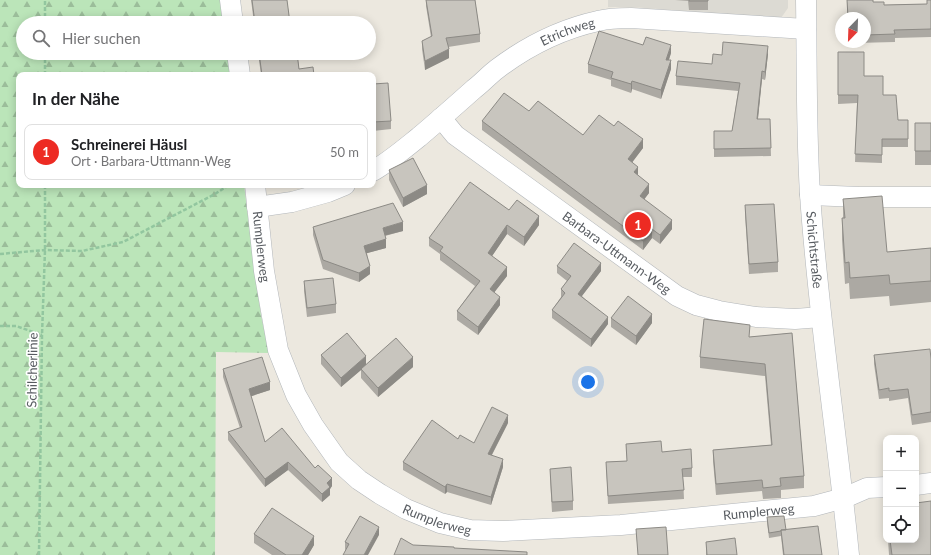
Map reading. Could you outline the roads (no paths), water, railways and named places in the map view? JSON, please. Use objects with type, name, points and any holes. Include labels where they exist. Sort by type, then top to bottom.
[{"type":"street","points":[[230,0],[232,16]]},
{"type":"street","name":"Schichtstraße","points":[[806,0],[807,109],[810,195],[821,317],[844,498],[849,555]]},
{"type":"street","name":"Etrichweg","points":[[376,169],[398,154],[507,62],[552,36],[565,31],[598,21],[614,18],[806,29]]},
{"type":"street","points":[[238,60],[240,72]]},
{"type":"street","name":"Barbara-Uttmann-Weg","points":[[441,118],[455,135],[677,296],[696,305],[719,311],[756,317],[795,319],[821,317]]},
{"type":"street","name":"Rumplerweg","points":[[255,188],[264,271],[278,350],[296,394],[313,425],[339,462],[359,480],[406,509],[440,523],[470,530],[503,531],[621,525],[814,506],[844,498],[867,488],[883,487]]},
{"type":"street","points":[[257,208],[292,202],[338,188]]},
{"type":"street","points":[[810,195],[931,197]]},
{"type":"street","points":[[919,485],[931,483]]},
{"type":"place","name":"Schreinerei Häusl","points":[[638,225]]}]
